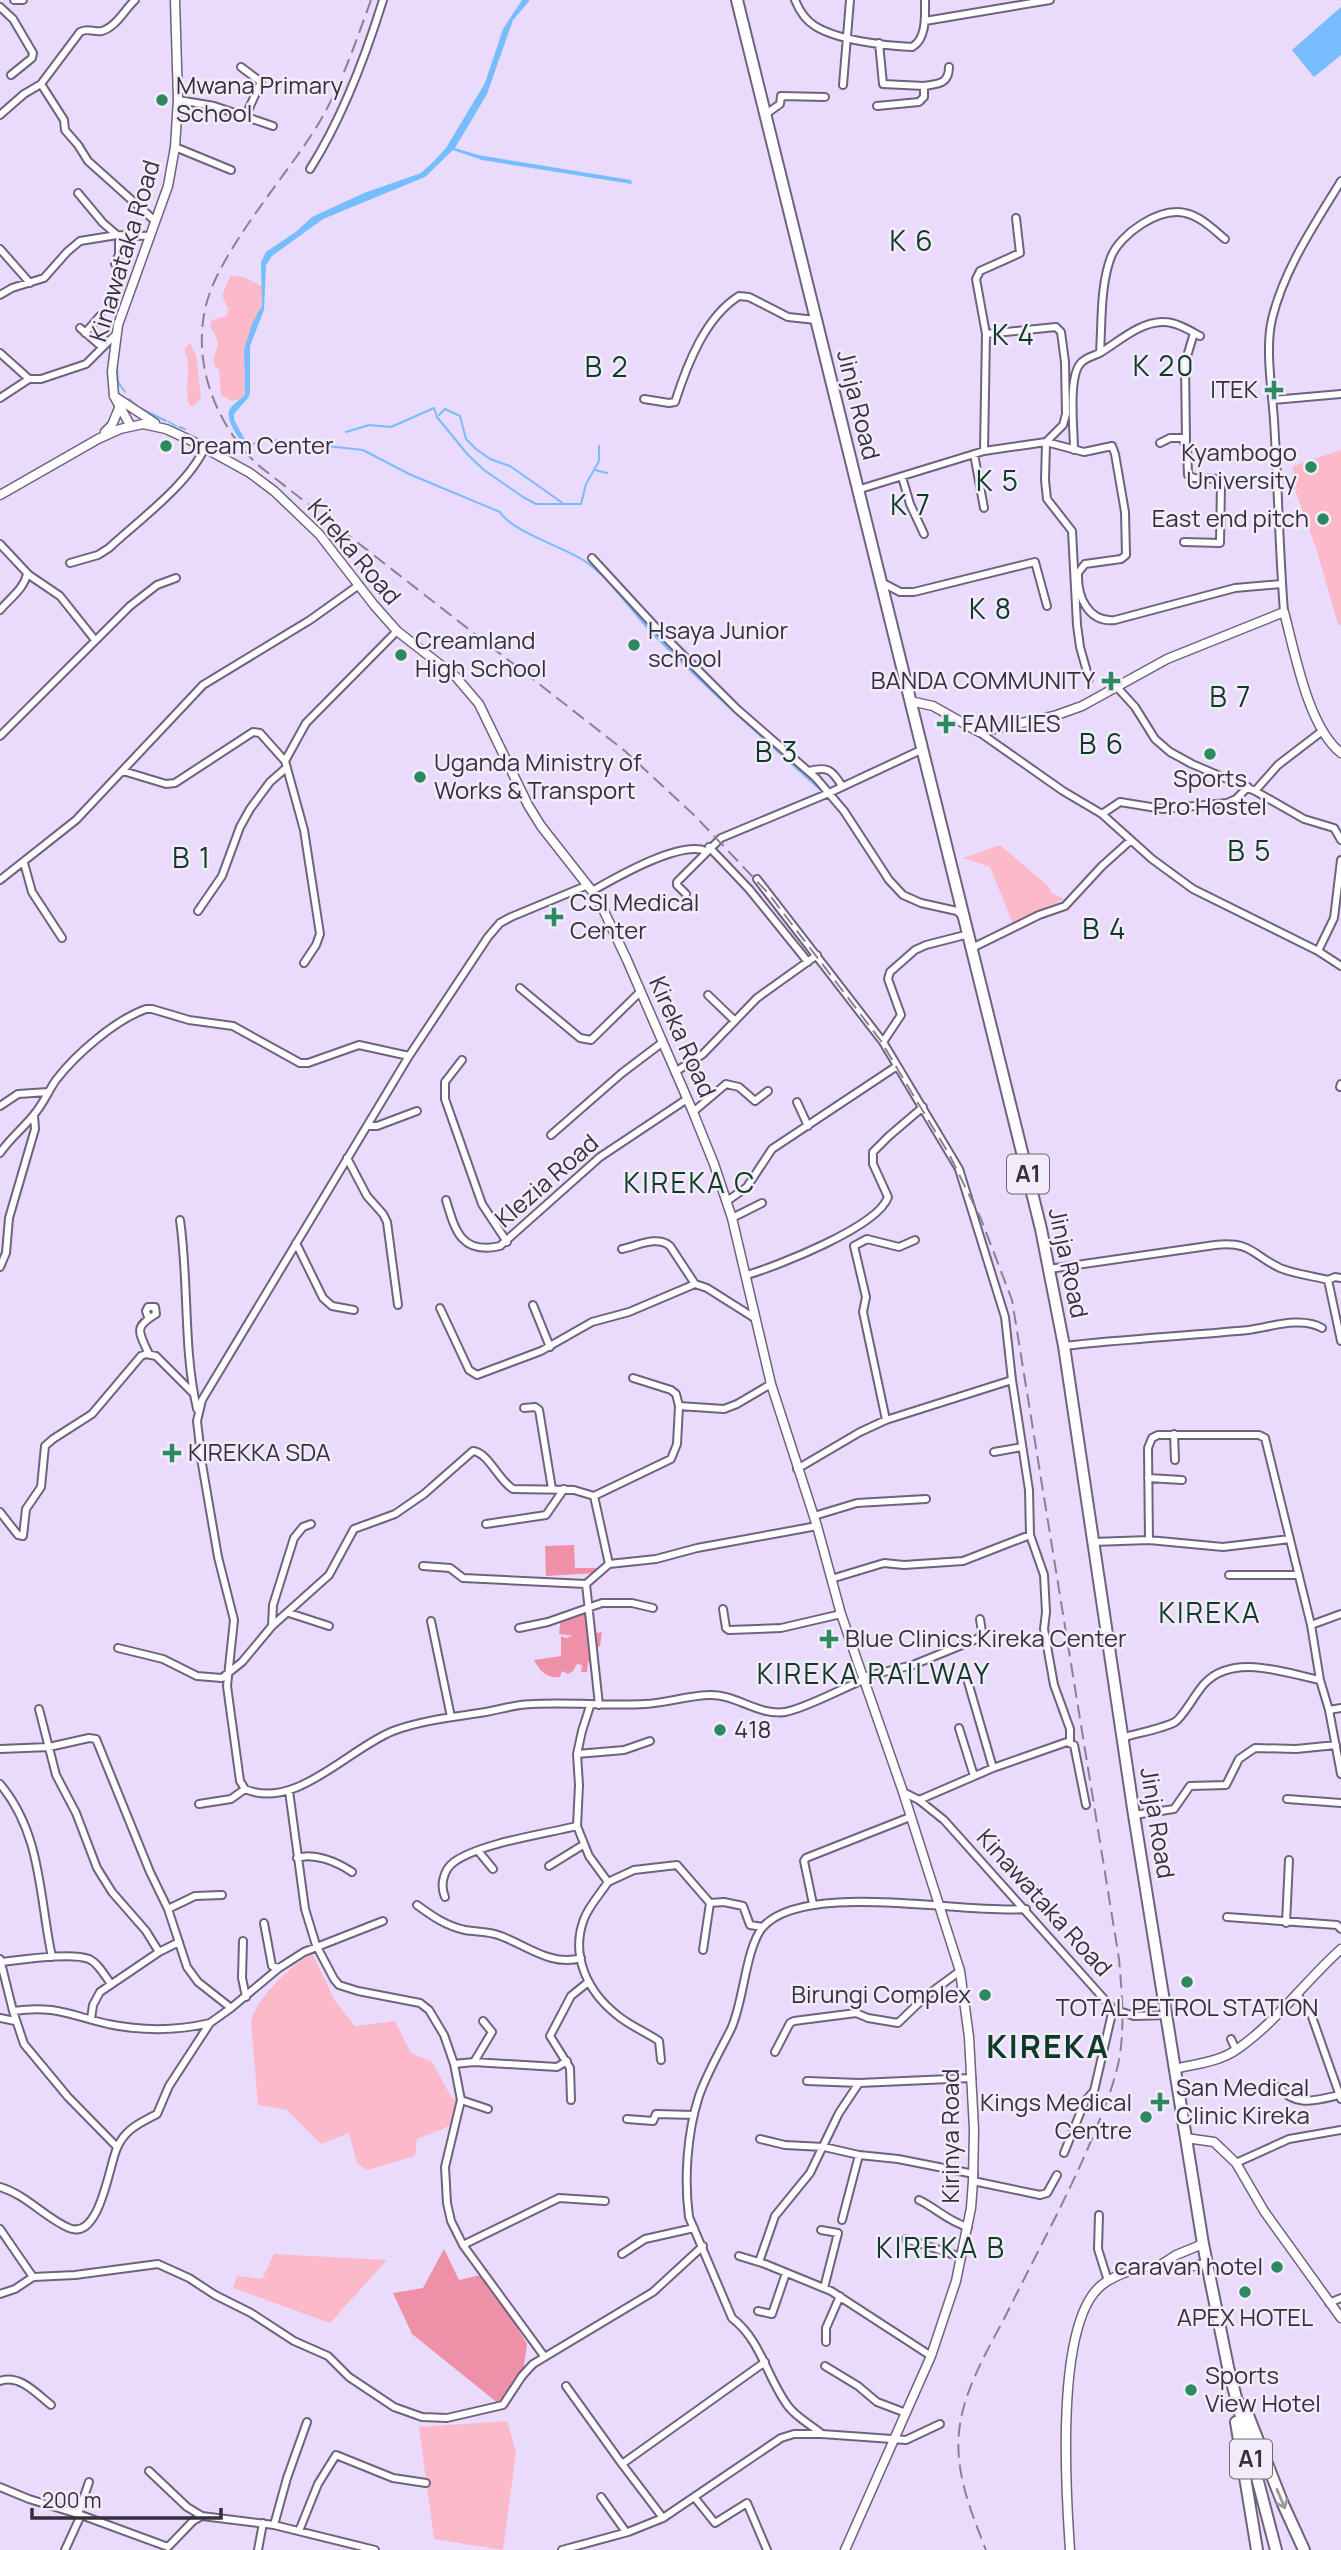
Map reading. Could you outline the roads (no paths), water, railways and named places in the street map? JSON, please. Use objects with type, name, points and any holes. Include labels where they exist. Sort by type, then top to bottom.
[{"type":"highway","name":"Jinja Road","points":[[737,0],[1024,1157],[1049,1269],[1203,2244],[1228,2367],[1276,2550]]},
{"type":"highway","points":[[1228,2367],[1257,2550]]},
{"type":"highway","points":[[1228,2367],[1279,2496],[1304,2550]]},
{"type":"main road","name":"Kinawataka Road","points":[[130,425],[114,396],[112,371],[116,334],[168,186],[175,147],[178,100],[175,0]]},
{"type":"main road","points":[[114,396],[166,429]]},
{"type":"main road","points":[[98,439],[112,425],[119,408]]},
{"type":"main road","name":"Kireka Road","points":[[0,495],[98,439],[130,425],[142,424],[166,429],[205,447],[250,473],[274,491],[319,534],[397,631],[456,677],[479,704],[528,805],[590,888],[615,933],[693,1112],[727,1201],[747,1275],[771,1384],[814,1516],[841,1614],[903,1792]]},
{"type":"main road","points":[[910,701],[933,706],[979,732],[1067,712],[1167,659],[1284,612],[1308,697],[1321,732],[1341,753]]},
{"type":"main road","name":"Kirinya Road","points":[[845,2550],[931,2357],[948,2308],[968,2227],[974,2177],[972,2078],[960,1971],[903,1792]]},
{"type":"main road","points":[[1175,2069],[1223,2057],[1236,2050],[1341,1949]]},
{"type":"main road","points":[[1185,2138],[1214,2142],[1236,2162],[1264,2211],[1341,2318]]},
{"type":"main road","points":[[1159,2266],[1169,2258],[1203,2244]]},
{"type":"main road","points":[[1070,2550],[1066,2461],[1070,2371],[1085,2308],[1091,2296],[1108,2281],[1125,2273],[1159,2266],[1169,2268],[1207,2264]]},
{"type":"street","points":[[14,0],[23,0]]},
{"type":"street","points":[[0,115],[24,94],[41,84],[80,32],[85,29],[107,29],[135,0]]},
{"type":"street","points":[[310,169],[346,99],[383,0]]},
{"type":"street","points":[[795,0],[804,17],[816,27],[878,43],[915,46],[925,21],[925,0]]},
{"type":"street","points":[[843,85],[850,0]]},
{"type":"street","points":[[925,21],[1050,0]]},
{"type":"street","points":[[0,7],[13,19],[33,53],[32,58],[11,75]]},
{"type":"street","points":[[878,43],[883,84],[940,84],[948,77],[948,67]]},
{"type":"street","points":[[241,67],[261,82],[245,117]]},
{"type":"street","points":[[41,84],[64,120],[65,130],[88,161],[155,221]]},
{"type":"street","points":[[877,106],[919,102],[923,97],[924,86]]},
{"type":"street","points":[[766,114],[780,104],[781,96],[825,97]]},
{"type":"street","points":[[178,100],[214,106],[273,126]]},
{"type":"street","points":[[175,147],[231,170]]},
{"type":"street","points":[[1284,612],[1270,333],[1277,298],[1341,181]]},
{"type":"street","points":[[78,193],[103,223],[120,235]]},
{"type":"street","points":[[1100,353],[1109,263],[1115,249],[1125,238],[1151,220],[1175,211],[1196,217],[1225,239]]},
{"type":"street","points":[[984,451],[986,334],[976,279],[977,274],[985,268],[1020,253],[1016,218]]},
{"type":"street","points":[[115,264],[119,254],[120,235]]},
{"type":"street","points":[[0,295],[50,273],[80,241],[120,235],[149,236]]},
{"type":"street","points":[[0,248],[30,283]]},
{"type":"street","points":[[644,399],[675,402],[683,377],[711,325],[721,309],[739,296],[749,296],[788,317],[816,320]]},
{"type":"street","points":[[100,316],[83,330],[102,347]]},
{"type":"street","points":[[1074,450],[1073,388],[1082,361],[1152,323],[1164,321],[1197,334],[1185,363],[1188,475],[1219,481],[1220,543],[1184,542]]},
{"type":"street","points":[[986,334],[1056,327],[1060,330],[1065,362],[1066,414],[1063,425],[1046,442],[1047,499],[1072,531],[1077,625],[1089,680]]},
{"type":"street","points":[[0,398],[29,379],[41,379],[75,369],[95,357],[116,334]]},
{"type":"street","points":[[0,354],[29,379]]},
{"type":"street","points":[[1273,400],[1341,394]]},
{"type":"street","points":[[1160,443],[1179,437],[1186,443]]},
{"type":"street","points":[[857,490],[984,451],[1046,442],[1089,452],[1105,446],[1114,447],[1125,512],[1125,558],[1085,564],[1078,573],[1086,609],[1095,617],[1100,620],[1115,620],[1235,588],[1282,584]]},
{"type":"street","points":[[70,563],[98,555],[109,548],[166,497],[200,458],[205,447]]},
{"type":"street","points":[[974,454],[984,509]]},
{"type":"street","points":[[902,477],[910,505],[925,534]]},
{"type":"street","points":[[0,544],[27,574],[48,586],[96,640]]},
{"type":"street","points":[[592,558],[661,633],[737,709],[809,771],[829,793],[903,895],[921,903],[957,911],[964,918]]},
{"type":"street","points":[[881,582],[900,592],[914,592],[1035,562],[1047,606]]},
{"type":"street","points":[[0,610],[26,582],[27,574]]},
{"type":"street","points":[[0,736],[130,606],[157,585],[176,578]]},
{"type":"street","points":[[0,880],[76,820],[203,685],[310,620],[359,585]]},
{"type":"street","points":[[198,911],[222,876],[240,827],[250,809],[285,764],[306,723],[397,631]]},
{"type":"street","points":[[1116,686],[1135,707],[1155,740],[1163,747],[1184,760],[1248,787],[1297,815],[1334,828],[1341,840]]},
{"type":"street","points":[[123,771],[166,785],[175,783],[255,731],[260,733],[285,764],[304,830],[319,926],[316,945],[304,963]]},
{"type":"street","points":[[979,732],[1063,791],[1102,814],[1152,859],[1194,889],[1318,951],[1341,966]]},
{"type":"street","points":[[1255,791],[1278,765],[1321,732]]},
{"type":"street","points":[[686,894],[677,883],[694,862],[726,836],[829,793],[921,750]]},
{"type":"street","points":[[809,771],[823,767],[831,770],[842,786]]},
{"type":"street","points":[[1102,814],[1120,802],[1163,809],[1227,803],[1236,799],[1248,787]]},
{"type":"street","points":[[972,948],[1065,906],[1102,866],[1131,840]]},
{"type":"street","points":[[198,1411],[206,1391],[410,1056],[500,923],[522,911],[590,888],[666,855],[685,850],[708,849],[749,889],[808,962]]},
{"type":"street","points":[[685,850],[694,862]]},
{"type":"street","points":[[1318,951],[1332,923],[1341,860]]},
{"type":"street","points":[[24,863],[32,892],[62,938]]},
{"type":"street","points":[[757,879],[883,1042],[959,1169],[1005,1317],[1029,1490],[1030,1535],[1044,1575],[1044,1629],[1054,1685],[1070,1729],[1070,1742],[1073,1745],[1086,1805]]},
{"type":"street","points":[[1332,923],[1341,926]]},
{"type":"street","points":[[883,1042],[901,1015],[888,979],[890,972],[915,950],[968,934]]},
{"type":"street","points":[[675,1072],[703,1054],[734,1020],[770,987],[817,955]]},
{"type":"street","points":[[520,988],[587,1041],[640,992]]},
{"type":"street","points":[[708,995],[734,1020]]},
{"type":"street","points":[[0,1153],[20,1127],[34,1115],[70,1065],[94,1042],[146,1009],[189,1020],[233,1026],[300,1063],[308,1063],[359,1045],[410,1056]]},
{"type":"street","points":[[551,1135],[622,1073],[663,1042]]},
{"type":"street","points":[[462,1060],[444,1082],[445,1099],[482,1204],[506,1242]]},
{"type":"street","points":[[727,1201],[747,1187],[772,1149],[897,1066]]},
{"type":"street","points":[[693,1112],[726,1084],[739,1087],[755,1101],[768,1091]]},
{"type":"street","points":[[0,1105],[28,1091],[48,1092]]},
{"type":"street","name":"Klezia Road","points":[[446,1200],[454,1228],[463,1240],[478,1247],[500,1246],[600,1157],[687,1099]]},
{"type":"street","points":[[797,1102],[808,1126]]},
{"type":"street","points":[[747,1275],[803,1254],[877,1212],[887,1202],[888,1197],[873,1164],[873,1152],[923,1107]]},
{"type":"street","points":[[368,1126],[377,1126],[416,1111]]},
{"type":"street","points":[[0,1266],[6,1253],[9,1218],[36,1129],[34,1115]]},
{"type":"street","points":[[347,1158],[367,1196],[387,1222],[397,1306]]},
{"type":"street","points":[[732,1218],[762,1203]]},
{"type":"street","points":[[180,1220],[186,1267],[190,1371],[198,1411],[199,1441],[218,1557],[234,1620],[228,1675],[230,1713],[240,1781],[245,1789],[268,1794],[289,1791],[385,1734],[400,1728],[526,1704],[651,1704],[711,1695],[727,1697],[761,1709],[783,1712],[863,1678],[913,1665],[979,1638],[982,1632],[980,1619]]},
{"type":"street","points":[[886,1420],[869,1348],[863,1311],[866,1297],[854,1246],[864,1240],[874,1240],[899,1247],[915,1240]]},
{"type":"street","points":[[622,1249],[664,1241],[695,1284],[707,1288],[756,1319]]},
{"type":"street","points":[[296,1243],[323,1298],[332,1306],[354,1310]]},
{"type":"street","points":[[1049,1269],[1224,1244],[1250,1248],[1280,1268],[1336,1277],[1341,1341]]},
{"type":"street","points":[[440,1308],[474,1375],[550,1347],[592,1322],[629,1312],[695,1284]]},
{"type":"street","points":[[533,1305],[550,1347]]},
{"type":"street","points":[[148,1317],[140,1328],[149,1354]]},
{"type":"street","points":[[1063,1346],[1288,1324],[1311,1324],[1322,1328]]},
{"type":"street","points":[[0,1512],[18,1535],[23,1536],[26,1509],[41,1487],[46,1446],[53,1438],[92,1414],[135,1361],[149,1354],[156,1356],[194,1393]]},
{"type":"street","points":[[118,1648],[157,1657],[197,1676],[214,1679],[228,1675],[249,1656],[272,1626],[329,1575],[354,1529],[396,1514],[424,1494],[469,1453],[480,1452],[513,1489],[564,1489],[594,1496],[671,1459],[677,1444],[679,1406],[676,1394],[633,1378]]},
{"type":"street","points":[[797,1469],[886,1420],[1012,1380]]},
{"type":"street","points":[[679,1406],[724,1409],[771,1384]]},
{"type":"street","points":[[524,1408],[535,1407],[539,1410],[552,1489]]},
{"type":"street","points":[[1174,1434],[1175,1460]]},
{"type":"street","points":[[1149,1540],[1149,1441],[1154,1436],[1252,1435],[1265,1438],[1311,1625],[1341,1774]]},
{"type":"street","points":[[994,1452],[1022,1447]]},
{"type":"street","points":[[1148,1478],[1182,1480]]},
{"type":"street","points":[[486,1524],[546,1515],[551,1512],[564,1489]]},
{"type":"street","points":[[594,1496],[609,1564]]},
{"type":"street","points":[[814,1516],[858,1503],[926,1499]]},
{"type":"street","points":[[272,1626],[273,1605],[294,1538],[303,1527],[311,1524]]},
{"type":"street","points":[[586,1584],[609,1564],[656,1559],[697,1548],[817,1526]]},
{"type":"street","points":[[831,1578],[884,1563],[904,1565],[963,1561],[1030,1535]]},
{"type":"street","points":[[1093,1542],[1149,1540],[1210,1547],[1290,1539]]},
{"type":"street","points":[[423,1566],[450,1568],[463,1578],[586,1584]]},
{"type":"street","points":[[1229,1575],[1299,1575]]},
{"type":"street","points":[[586,1584],[599,1706]]},
{"type":"street","points":[[519,1628],[613,1602],[653,1608]]},
{"type":"street","points":[[723,1609],[726,1628],[729,1630],[781,1628],[841,1614]]},
{"type":"street","points":[[289,1613],[329,1626]]},
{"type":"street","points":[[1311,1625],[1341,1614]]},
{"type":"street","points":[[431,1621],[451,1717]]},
{"type":"street","points":[[1122,1738],[1175,1722],[1207,1681],[1220,1671],[1230,1668],[1268,1670],[1320,1680]]},
{"type":"street","points":[[968,1682],[993,1768]]},
{"type":"street","points":[[590,1706],[577,1754],[577,1826],[583,1844],[608,1882]]},
{"type":"street","points":[[1329,1710],[1341,1708]]},
{"type":"street","points":[[39,1709],[58,1782],[76,1813],[97,1868],[112,1892],[146,1931],[159,1952]]},
{"type":"street","points":[[959,1728],[974,1776]]},
{"type":"street","points":[[0,1749],[96,1739],[168,1909],[191,1975],[231,2008]]},
{"type":"street","points":[[577,1754],[624,1750],[650,1741]]},
{"type":"street","points":[[919,1800],[993,1768],[1070,1742]]},
{"type":"street","points":[[1134,1815],[1174,1809],[1187,1788],[1194,1785],[1226,1785],[1239,1759],[1255,1748],[1296,1749],[1336,1745]]},
{"type":"street","points":[[0,1784],[20,1813],[30,1835],[39,1871],[52,1957]]},
{"type":"street","points":[[200,1804],[231,1799],[245,1789]]},
{"type":"street","points":[[289,1791],[305,1909],[316,1945],[339,1985],[420,2003],[429,2010],[444,2035],[454,2064],[461,2100],[445,2168],[451,2221],[463,2245],[544,2356]]},
{"type":"street","name":"Kinawataka Road","points":[[903,1792],[919,1800],[944,1820],[1026,1909],[1112,2009],[1134,2016],[1166,2015]]},
{"type":"street","points":[[1287,1799],[1341,1802]]},
{"type":"street","points":[[813,1904],[804,1859],[910,1817]]},
{"type":"street","points":[[445,1897],[442,1884],[456,1861],[499,1844],[577,1826]]},
{"type":"street","points":[[549,1866],[583,1844]]},
{"type":"street","points":[[479,1852],[493,1869]]},
{"type":"street","points":[[297,1858],[314,1856],[339,1864],[352,1872]]},
{"type":"street","points":[[1286,1923],[1289,1860]]},
{"type":"street","points":[[661,2060],[659,2041],[618,2016],[587,1983],[580,1939],[585,1917],[608,1882],[634,1870],[674,1865],[679,1867],[710,1903],[703,1950]]},
{"type":"street","points":[[168,1909],[195,1896],[222,1895]]},
{"type":"street","points":[[710,1903],[738,1903],[745,1908],[750,1925],[763,1927]]},
{"type":"street","points":[[822,2434],[790,2408],[748,2334],[732,2318],[689,2217],[688,2164],[694,2115],[706,2080],[738,2013],[750,1958],[763,1927],[782,1914],[813,1904],[886,1903],[1002,1911],[1026,1909]]},
{"type":"street","points":[[417,1905],[441,1922],[466,1930],[494,1933],[538,1955],[581,1958]]},
{"type":"street","points":[[1227,1917],[1337,1925],[1341,1929]]},
{"type":"street","points":[[0,2187],[13,2191],[69,2228],[81,2230],[94,2216],[104,2193],[117,2147],[136,2124],[157,2114],[169,2086],[210,2023],[246,1997],[279,1968],[316,1945],[383,1921]]},
{"type":"street","points":[[264,1923],[272,1966],[279,1968]]},
{"type":"street","points":[[243,1941],[242,1978],[246,1997]]},
{"type":"street","points":[[91,2019],[96,1999],[111,1983],[179,1942]]},
{"type":"street","points":[[111,1983],[89,1959],[52,1957],[0,1961],[24,2045],[117,2147]]},
{"type":"street","points":[[775,2052],[790,2023],[794,2021],[856,2013],[898,2023],[926,1996],[960,1971]]},
{"type":"street","points":[[571,2100],[572,2081],[567,2061],[551,2040],[550,2033],[571,1996],[587,1983]]},
{"type":"street","points":[[1279,2087],[1295,2100],[1340,2097],[1311,2014],[1297,1994]]},
{"type":"street","points":[[13,2011],[50,2008],[147,2029],[182,2028],[210,2023]]},
{"type":"street","points":[[1064,2153],[1085,2101],[1094,2091],[1112,2009]]},
{"type":"street","points":[[0,2018],[15,2021]]},
{"type":"street","points":[[474,2062],[492,2032],[483,2021]]},
{"type":"street","points":[[1231,2039],[1236,2050]]},
{"type":"street","points":[[454,2064],[474,2062],[557,2067],[567,2061]]},
{"type":"street","points":[[807,2081],[859,2083],[972,2078]]},
{"type":"street","points":[[759,2262],[775,2216],[810,2173],[839,2113],[859,2083]]},
{"type":"street","points":[[461,2100],[488,2109]]},
{"type":"street","points":[[627,2119],[647,2122],[653,2121],[656,2114],[694,2115]]},
{"type":"street","points":[[1236,2162],[1289,2139],[1341,2130]]},
{"type":"street","points":[[760,2139],[785,2145],[824,2147],[859,2155],[898,2159],[1040,2195],[1046,2193],[1056,2175]]},
{"type":"street","points":[[842,2220],[859,2155]]},
{"type":"street","points":[[463,2245],[559,2198],[605,2201]]},
{"type":"street","points":[[919,2200],[932,2206],[954,2223],[968,2227]]},
{"type":"street","points":[[1099,2215],[1098,2249],[1108,2281]]},
{"type":"street","points":[[622,2254],[645,2239],[694,2228]]},
{"type":"street","points":[[0,2229],[33,2277]]},
{"type":"street","points":[[821,2230],[838,2233],[824,2288]]},
{"type":"street","points":[[906,2239],[961,2257]]},
{"type":"street","points":[[0,2294],[15,2289],[33,2277],[75,2275],[142,2264],[158,2264],[171,2268],[295,2341],[328,2356],[349,2377],[394,2407],[422,2417],[447,2418],[499,2407],[508,2400],[522,2376],[533,2364],[648,2296],[703,2246]]},
{"type":"street","points":[[739,2256],[824,2288],[931,2357]]},
{"type":"street","points":[[758,2311],[772,2314],[786,2273]]},
{"type":"street","points":[[826,2342],[826,2328],[840,2297]]},
{"type":"street","points":[[1329,2303],[1341,2298]]},
{"type":"street","points":[[622,2464],[765,2362]]},
{"type":"street","points":[[825,2367],[846,2378],[877,2402],[906,2413]]},
{"type":"street","points":[[0,2381],[19,2381],[51,2405]]},
{"type":"street","points":[[566,2386],[663,2518]]},
{"type":"street","points":[[274,2525],[291,2465],[307,2422]]},
{"type":"street","points":[[562,2550],[626,2532],[663,2518],[781,2438],[794,2434],[822,2434],[911,2439],[940,2424]]},
{"type":"street","points":[[299,2530],[318,2484],[336,2455],[393,2478],[426,2483]]},
{"type":"street","points":[[149,2471],[187,2507],[202,2516],[274,2525],[375,2550]]},
{"type":"street","points":[[65,2550],[80,2515],[89,2482]]},
{"type":"street","points":[[0,2487],[167,2549],[193,2521],[202,2516]]},
{"type":"street","points":[[601,2497],[626,2532]]},
{"type":"street","points":[[695,2498],[715,2523],[747,2502],[767,2550]]},
{"type":"street","points":[[258,2550],[263,2523]]},
{"type":"water","points":[[522,0],[530,0],[513,20],[487,94],[455,148],[478,155],[631,180],[632,184],[482,160],[453,150],[425,177],[323,219],[272,256],[266,265],[264,310],[250,346],[250,393],[234,414],[234,420],[247,443],[244,446],[230,423],[229,413],[245,393],[244,350],[252,324],[262,305],[261,262],[266,252],[312,217],[364,193],[421,173],[434,161],[446,148],[485,83],[503,29]]},
{"type":"water","points":[[1341,7],[1341,55],[1314,77],[1292,50]]},
{"type":"waterway","points":[[117,364],[118,382],[125,392]]},
{"type":"waterway","points":[[129,399],[136,405]]},
{"type":"waterway","points":[[140,408],[166,421]]},
{"type":"waterway","points":[[346,432],[369,425],[391,427],[434,408],[437,417],[468,455],[484,470],[536,504],[581,504],[586,484],[599,461],[599,446]]},
{"type":"waterway","points":[[439,415],[445,409],[460,416],[466,439],[476,449],[490,459],[510,466],[564,504]]},
{"type":"waterway","points":[[169,422],[176,426]]},
{"type":"waterway","points":[[179,427],[185,429]]},
{"type":"waterway","points":[[245,445],[246,447],[265,439],[363,450],[409,474],[500,512],[515,526],[583,560],[603,577],[676,657],[824,793]]},
{"type":"waterway","points":[[595,470],[607,473]]},
{"type":"railway","points":[[371,0],[346,67],[323,116],[227,257],[207,301],[202,326],[202,352],[214,401],[241,446],[258,465],[625,751],[696,817],[768,893],[881,1041],[949,1154],[981,1219],[1012,1300],[1119,1959],[1122,2023],[1117,2071],[1095,2131],[1061,2206],[977,2371],[961,2416],[959,2462],[970,2507],[986,2550]]},
{"type":"place","name":"Mwana Primary School","points":[[162,100]]},
{"type":"place","name":"ITEK","points":[[1274,390]]},
{"type":"place","name":"Dream Center","points":[[166,446]]},
{"type":"place","name":"Kyambogo University","points":[[1311,467]]},
{"type":"place","name":"East end pitch","points":[[1323,519]]},
{"type":"place","name":"Hsaya Junior school","points":[[634,645]]},
{"type":"place","name":"Creamland High School","points":[[401,655]]},
{"type":"place","name":"BANDA COMMUNITY","points":[[1111,681]]},
{"type":"place","name":"FAMILIES","points":[[946,724]]},
{"type":"place","name":"Sports Pro Hostel","points":[[1210,754]]},
{"type":"place","name":"Uganda Ministry of Works & Transport","points":[[420,777]]},
{"type":"place","name":"CSI Medical Center","points":[[554,917]]},
{"type":"place","name":"KIREKKA SDA","points":[[172,1453]]},
{"type":"place","name":"Blue Clinics Kireka Center","points":[[829,1639]]},
{"type":"place","name":"418","points":[[720,1730]]},
{"type":"place","name":"TOTAL PETROL STATION","points":[[1187,1982]]},
{"type":"place","name":"Birungi Complex","points":[[985,1995]]},
{"type":"place","name":"San Medical Clinic Kireka","points":[[1160,2102]]},
{"type":"place","name":"Kings Medical Centre","points":[[1146,2117]]},
{"type":"place","name":"caravan hotel","points":[[1277,2267]]},
{"type":"place","name":"APEX HOTEL","points":[[1245,2292]]},
{"type":"place","name":"Sports View Hotel","points":[[1191,2390]]},
{"type":"district","name":"K 6","points":[[912,241]]},
{"type":"district","name":"K 4","points":[[1014,335]]},
{"type":"district","name":"K 20","points":[[1164,366]]},
{"type":"district","name":"B 2","points":[[607,367]]},
{"type":"district","name":"K 5","points":[[998,481]]},
{"type":"district","name":"K 7","points":[[911,505]]},
{"type":"district","name":"K 8","points":[[991,609]]},
{"type":"district","name":"B 7","points":[[1231,697]]},
{"type":"district","name":"B 6","points":[[1102,744]]},
{"type":"district","name":"B 3","points":[[777,752]]},
{"type":"district","name":"B 5","points":[[1250,851]]},
{"type":"district","name":"B 1","points":[[192,858]]},
{"type":"district","name":"B 4","points":[[1105,929]]},
{"type":"district","name":"KIREKA C","points":[[690,1183]]},
{"type":"district","name":"KIREKA","points":[[1210,1613]]},
{"type":"district","name":"KIREKA RAILWAY","points":[[874,1674]]},
{"type":"district","name":"KIREKA","points":[[1048,2047]]},
{"type":"district","name":"KIREKA B","points":[[941,2248]]}]
